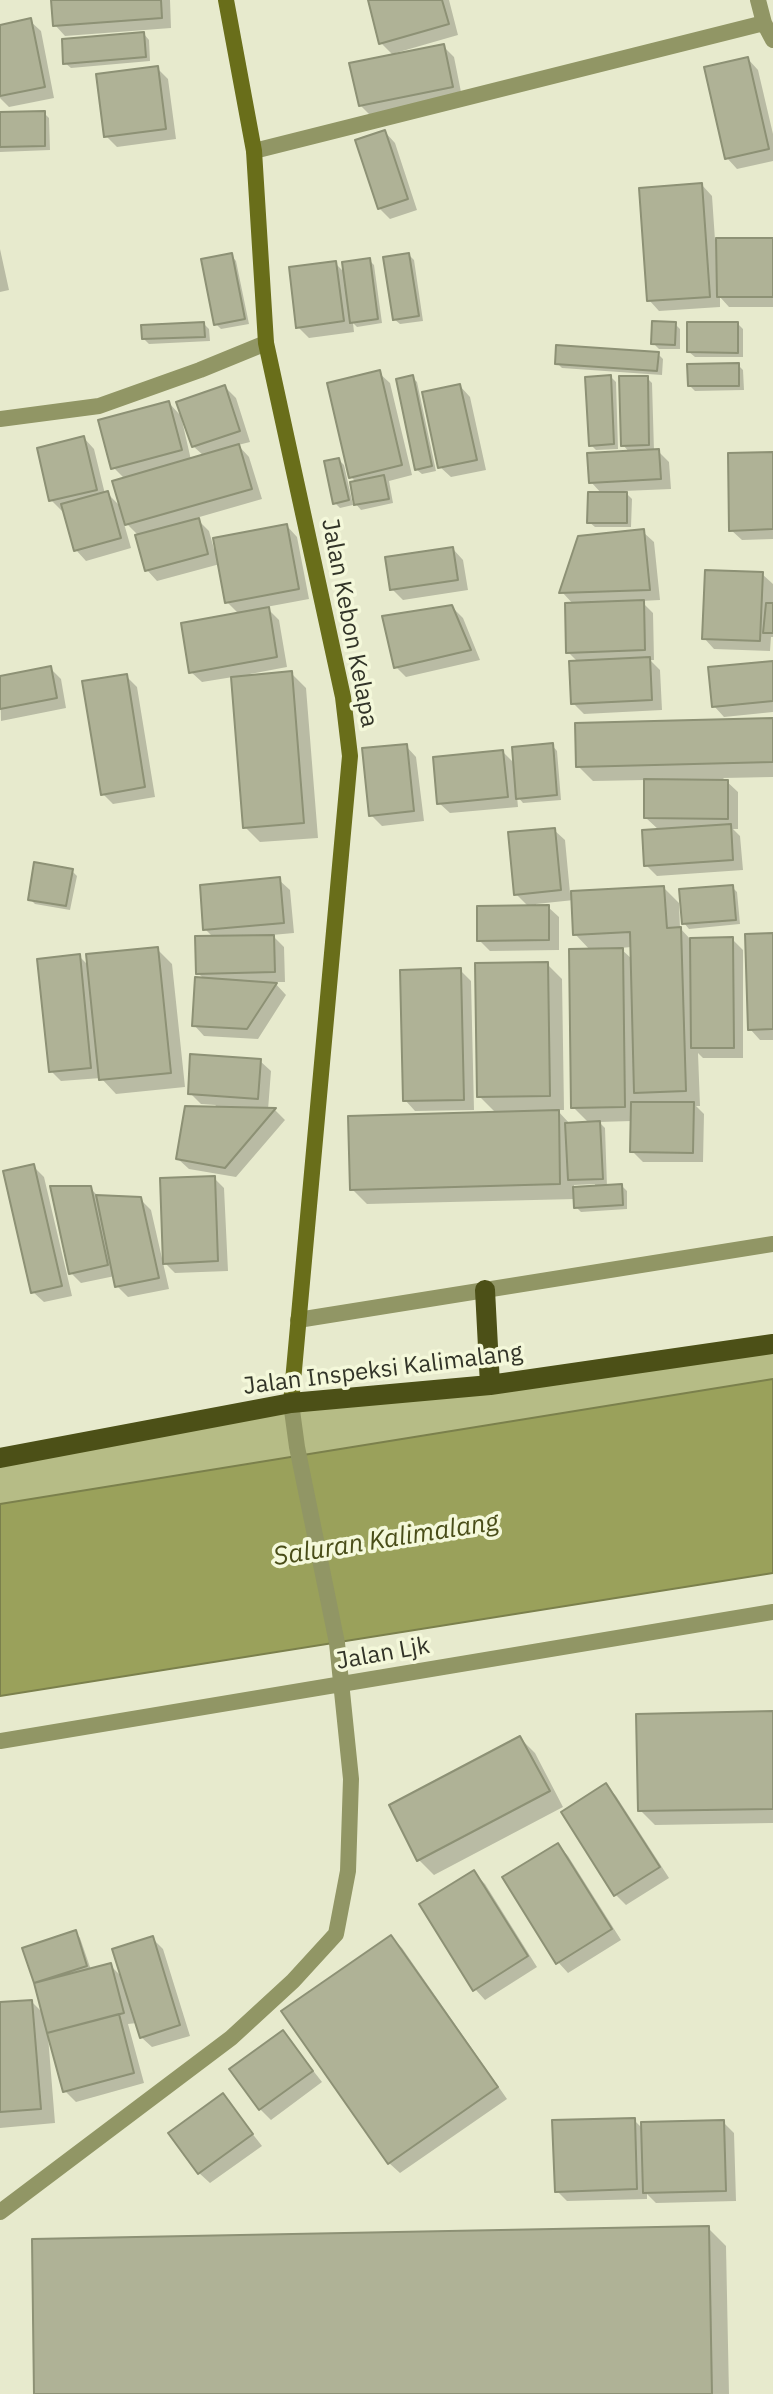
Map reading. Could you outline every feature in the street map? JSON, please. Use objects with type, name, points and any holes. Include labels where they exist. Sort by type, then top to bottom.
[{"type":"main road","points":[[485,1290],[490,1385]]},
{"type":"main road","name":"Jalan Inspeksi Kalimalang","points":[[0,1458],[291,1403],[490,1385],[773,1344]]},
{"type":"street","name":"Jalan Kebon Kelapa","points":[[226,0],[254,151],[266,343],[343,697],[350,756],[291,1403]]},
{"type":"street","points":[[758,0],[764,23],[773,40]]},
{"type":"street","points":[[254,151],[764,23]]},
{"type":"street","points":[[0,419],[99,406],[266,343]]},
{"type":"street","points":[[298,1320],[773,1244]]},
{"type":"street","points":[[0,2212],[231,2038],[293,1981],[336,1934],[348,1871],[351,1779],[337,1643],[291,1403]]},
{"type":"street","name":"Jalan Ljk","points":[[0,1741],[773,1612]]},
{"type":"shaded area","points":[[773,1344],[773,1379],[0,1504],[0,1458],[291,1403]]},
{"type":"water","name":"Saluran Kalimalang","points":[[773,1379],[773,1573],[0,1696],[0,1504]]},
{"type":"building","points":[[51,0],[161,0],[162,18],[53,26]]},
{"type":"building","points":[[368,0],[442,0],[449,24],[379,44]]},
{"type":"building","points":[[31,18],[45,87],[0,96],[0,25]]},
{"type":"building","points":[[144,32],[146,57],[63,64],[62,39]]},
{"type":"building","points":[[444,44],[453,87],[359,106],[349,63]]},
{"type":"building","points":[[748,57],[769,149],[725,159],[704,67]]},
{"type":"building","points":[[158,66],[166,129],[104,137],[96,74]]},
{"type":"building","points":[[45,111],[45,146],[0,147],[0,112]]},
{"type":"building","points":[[385,130],[408,199],[378,209],[355,140]]},
{"type":"building","points":[[702,183],[710,297],[647,301],[639,188]]},
{"type":"building","points":[[716,238],[773,238],[773,297],[717,297]]},
{"type":"building","points":[[232,253],[245,319],[214,325],[201,259]]},
{"type":"building","points":[[409,253],[419,316],[393,320],[383,257]]},
{"type":"building","points":[[370,258],[378,319],[350,323],[342,262]]},
{"type":"building","points":[[336,261],[344,321],[296,328],[289,267]]},
{"type":"building","points":[[652,321],[676,322],[675,345],[651,344]]},
{"type":"building","points":[[204,322],[205,337],[142,339],[141,325]]},
{"type":"building","points":[[687,322],[738,322],[738,353],[687,352]]},
{"type":"building","points":[[556,345],[659,352],[657,371],[555,364]]},
{"type":"building","points":[[739,363],[739,386],[688,386],[687,364]]},
{"type":"building","points":[[380,370],[402,465],[349,478],[327,383]]},
{"type":"building","points":[[413,375],[432,466],[415,470],[396,379]]},
{"type":"building","points":[[611,375],[614,444],[589,446],[585,377]]},
{"type":"building","points":[[619,376],[648,376],[649,445],[621,446]]},
{"type":"building","points":[[460,384],[477,460],[438,468],[422,392]]},
{"type":"building","points":[[225,385],[240,431],[192,447],[176,402]]},
{"type":"building","points":[[169,401],[182,450],[111,469],[98,420]]},
{"type":"building","points":[[84,436],[97,490],[49,501],[37,448]]},
{"type":"building","points":[[239,444],[252,489],[125,525],[112,481]]},
{"type":"building","points":[[659,449],[661,479],[589,483],[587,453]]},
{"type":"building","points":[[773,452],[773,529],[729,531],[728,453]]},
{"type":"building","points":[[339,458],[349,500],[333,504],[324,461]]},
{"type":"building","points":[[384,475],[389,499],[354,505],[350,482]]},
{"type":"building","points":[[108,491],[121,538],[74,551],[61,504]]},
{"type":"building","points":[[588,492],[627,492],[627,523],[587,523]]},
{"type":"building","points":[[199,518],[208,554],[145,571],[135,535]]},
{"type":"building","points":[[287,524],[299,589],[225,603],[213,538]]},
{"type":"building","points":[[644,529],[650,590],[559,593],[578,536]]},
{"type":"building","points":[[453,547],[458,580],[390,590],[385,557]]},
{"type":"building","points":[[705,570],[763,572],[760,641],[702,639]]},
{"type":"building","points":[[644,600],[645,650],[566,653],[565,603]]},
{"type":"building","points":[[766,603],[773,603],[773,633],[763,633]]},
{"type":"building","points":[[452,605],[471,650],[394,668],[382,616]]},
{"type":"building","points":[[269,607],[277,657],[189,673],[181,623]]},
{"type":"building","points":[[650,657],[652,700],[571,704],[569,661]]},
{"type":"building","points":[[773,661],[773,701],[712,707],[708,667]]},
{"type":"building","points":[[51,666],[57,698],[0,709],[0,676]]},
{"type":"building","points":[[292,671],[304,823],[243,828],[231,677]]},
{"type":"building","points":[[127,674],[145,787],[101,795],[82,681]]},
{"type":"building","points":[[773,718],[773,762],[576,767],[575,723]]},
{"type":"building","points":[[553,743],[557,795],[516,799],[512,747]]},
{"type":"building","points":[[407,744],[414,811],[369,816],[362,748]]},
{"type":"building","points":[[503,750],[508,797],[437,804],[433,757]]},
{"type":"building","points":[[644,779],[728,780],[728,819],[644,818]]},
{"type":"building","points":[[731,824],[733,860],[644,866],[642,830]]},
{"type":"building","points":[[555,828],[561,890],[514,895],[508,832]]},
{"type":"building","points":[[34,862],[73,869],[66,906],[28,900]]},
{"type":"building","points":[[280,877],[284,923],[203,930],[200,885]]},
{"type":"building","points":[[733,885],[736,920],[682,924],[679,889]]},
{"type":"building","points":[[664,886],[667,928],[681,927],[686,1091],[634,1093],[630,932],[573,935],[571,891]]},
{"type":"building","points":[[549,905],[549,940],[477,941],[477,906]]},
{"type":"building","points":[[773,933],[773,1029],[748,1030],[745,934]]},
{"type":"building","points":[[274,935],[275,972],[196,974],[195,936]]},
{"type":"building","points":[[733,937],[734,1048],[691,1048],[690,938]]},
{"type":"building","points":[[158,947],[171,1073],[99,1080],[86,954]]},
{"type":"building","points":[[623,948],[625,1107],[571,1108],[569,949]]},
{"type":"building","points":[[80,954],[91,1068],[49,1072],[37,959]]},
{"type":"building","points":[[548,962],[550,1096],[477,1097],[475,963]]},
{"type":"building","points":[[461,968],[464,1100],[403,1101],[400,970]]},
{"type":"building","points":[[195,977],[277,983],[247,1029],[192,1026]]},
{"type":"building","points":[[190,1054],[261,1059],[258,1099],[188,1094]]},
{"type":"building","points":[[631,1102],[694,1102],[693,1153],[630,1152]]},
{"type":"building","points":[[185,1106],[276,1108],[225,1168],[176,1159]]},
{"type":"building","points":[[559,1110],[560,1184],[350,1190],[348,1116]]},
{"type":"building","points":[[600,1121],[603,1179],[568,1180],[565,1123]]},
{"type":"building","points":[[34,1164],[62,1286],[31,1293],[3,1171]]},
{"type":"building","points":[[215,1176],[218,1261],[163,1264],[160,1178]]},
{"type":"building","points":[[622,1184],[623,1205],[574,1208],[573,1187]]},
{"type":"building","points":[[50,1186],[91,1186],[108,1265],[69,1274]]},
{"type":"building","points":[[96,1195],[141,1197],[159,1278],[115,1287]]},
{"type":"building","points":[[773,1711],[773,1809],[638,1811],[636,1714]]},
{"type":"building","points":[[520,1736],[550,1791],[417,1861],[389,1805]]},
{"type":"building","points":[[606,1783],[660,1867],[614,1896],[561,1812]]},
{"type":"building","points":[[558,1843],[612,1929],[556,1964],[502,1877]]},
{"type":"building","points":[[474,1870],[528,1956],[473,1991],[419,1904]]},
{"type":"building","points":[[76,1930],[87,1966],[34,1983],[22,1948]]},
{"type":"building","points":[[391,1935],[498,2087],[388,2164],[281,2011]]},
{"type":"building","points":[[153,1936],[180,2025],[140,2038],[112,1949]]},
{"type":"building","points":[[111,1963],[124,2013],[47,2033],[34,1983]]},
{"type":"building","points":[[32,2000],[41,2109],[0,2112],[0,2002]]},
{"type":"building","points":[[119,2014],[134,2073],[63,2092],[47,2033]]},
{"type":"building","points":[[283,2030],[313,2071],[259,2110],[229,2069]]},
{"type":"building","points":[[223,2093],[253,2134],[198,2174],[168,2133]]},
{"type":"building","points":[[635,2118],[637,2189],[555,2192],[552,2120]]},
{"type":"building","points":[[724,2120],[726,2191],[643,2193],[641,2122]]},
{"type":"building","points":[[709,2226],[712,2394],[34,2394],[32,2239]]}]
